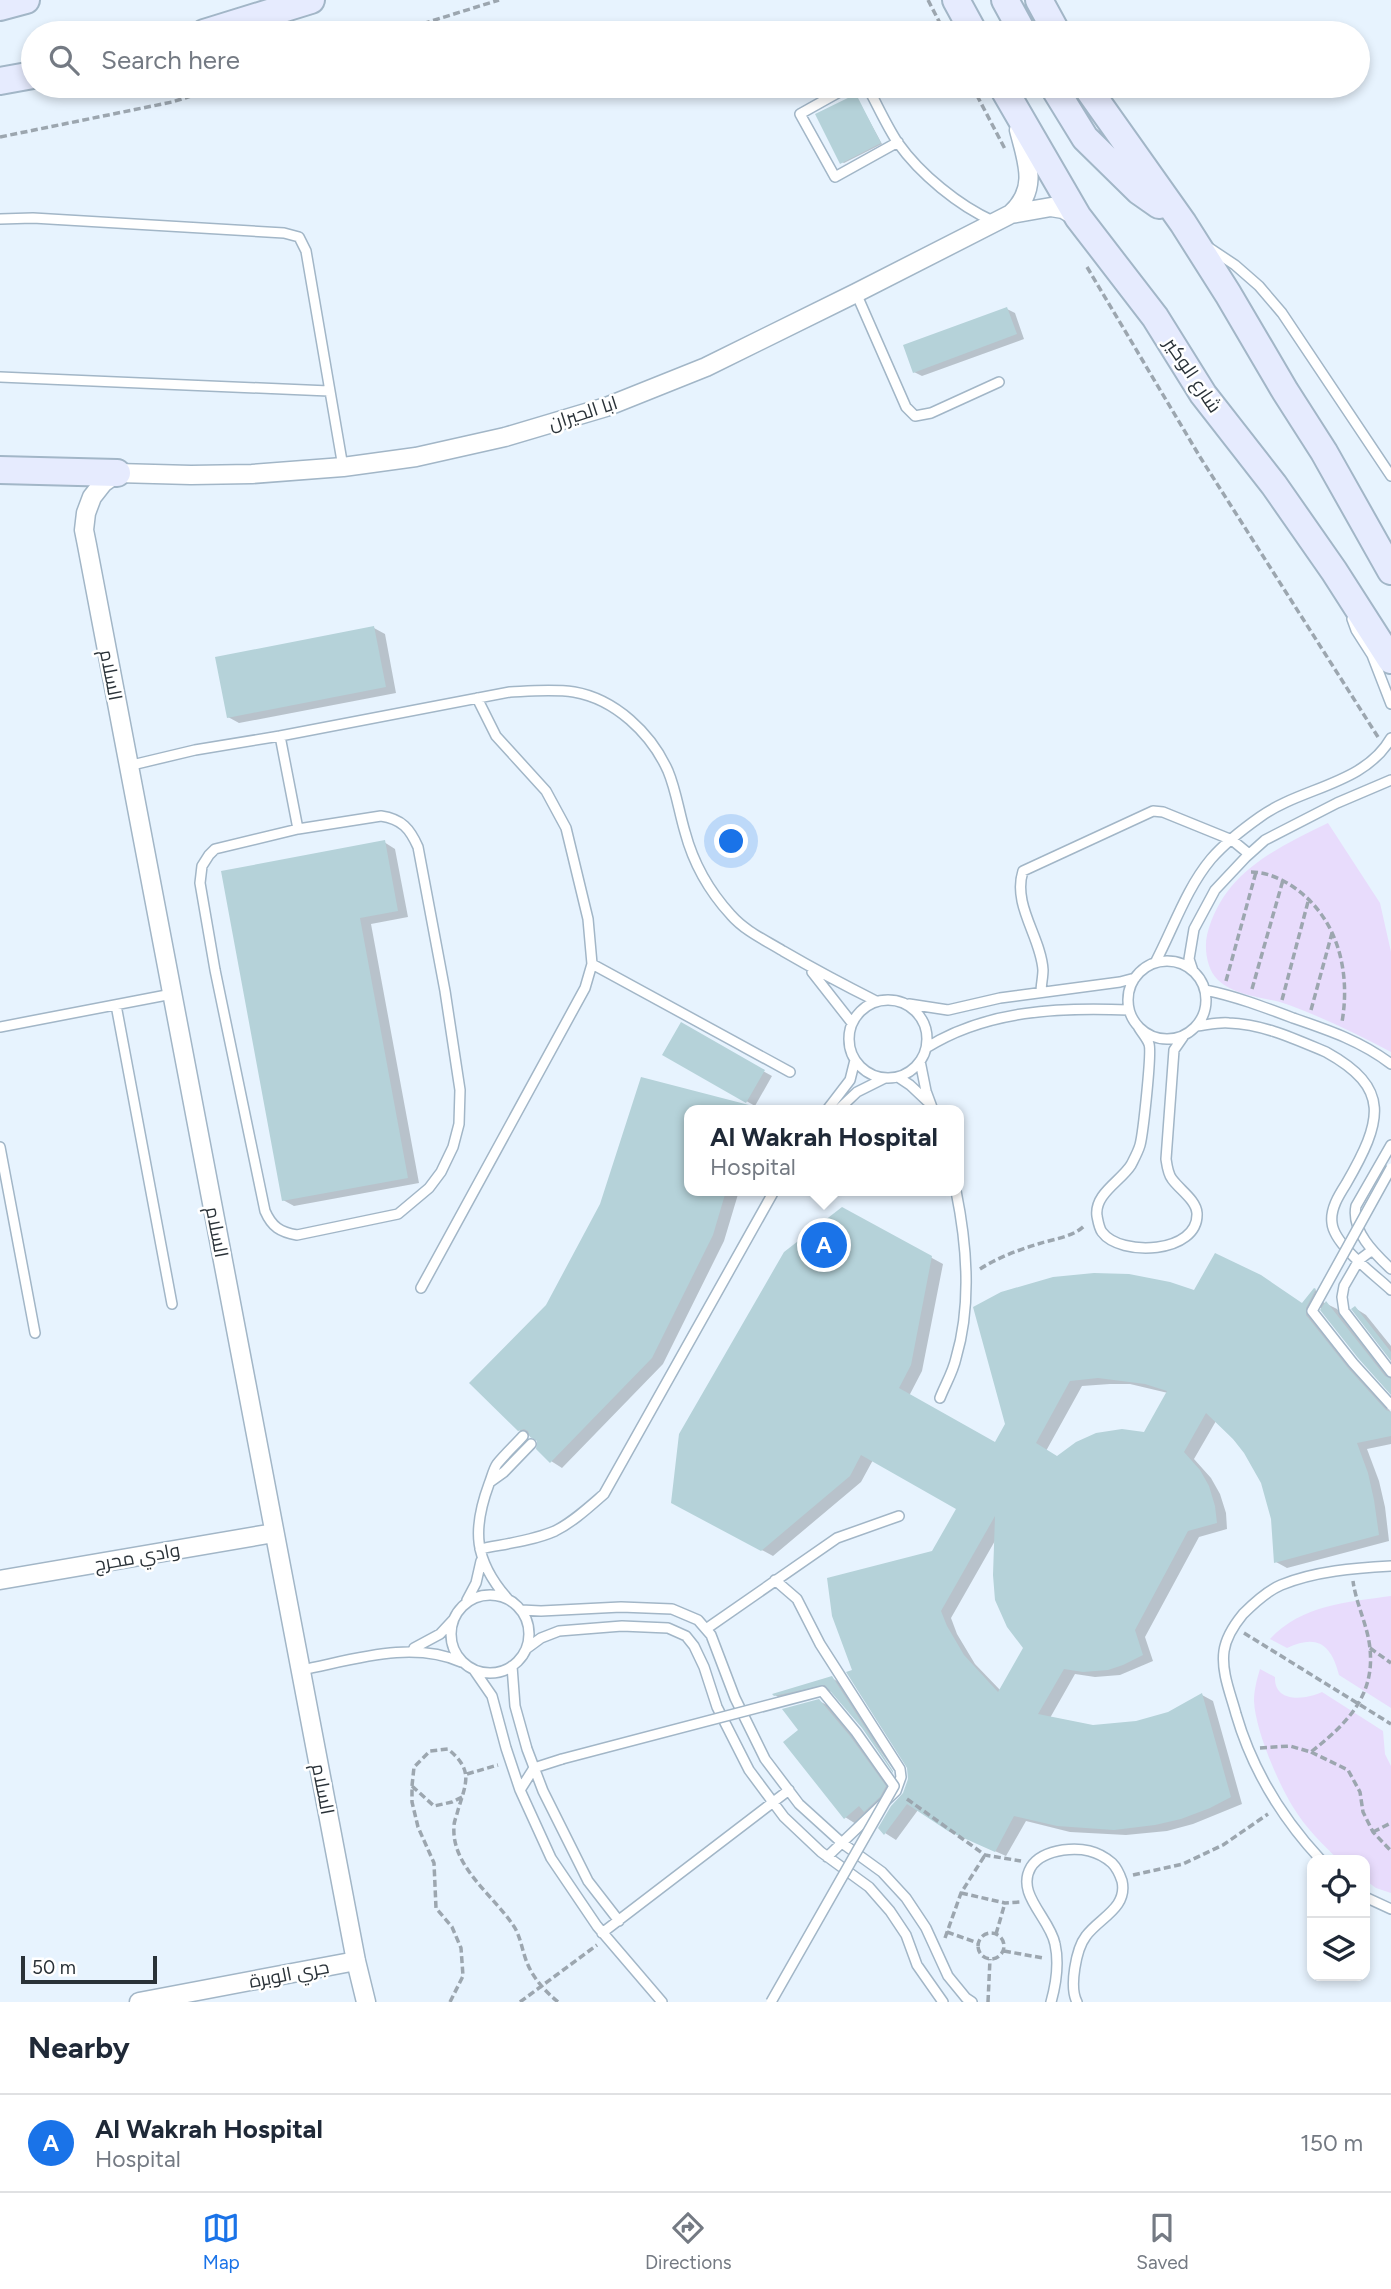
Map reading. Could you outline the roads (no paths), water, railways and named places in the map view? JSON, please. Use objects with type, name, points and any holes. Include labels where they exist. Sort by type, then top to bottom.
[{"type":"main road","points":[[0,7],[26,0]]},
{"type":"main road","points":[[243,21],[311,0]]},
{"type":"main road","points":[[956,0],[967,21]]},
{"type":"main road","points":[[1005,0],[1016,21]]},
{"type":"main road","points":[[1039,0],[1050,21]]},
{"type":"main road","points":[[1052,0],[1060,21]]},
{"type":"main road","points":[[0,80],[21,77]]},
{"type":"main road","name":"شارع الوكير","points":[[1009,98],[1078,217],[1154,317],[1203,394],[1274,485],[1335,571],[1391,660]]},
{"type":"main road","points":[[1060,98],[1093,146],[1139,191],[1187,229]]},
{"type":"main road","points":[[1094,98],[1187,229],[1324,452],[1391,570]]},
{"type":"main road","points":[[0,470],[117,473]]},
{"type":"street","points":[[1007,98],[1019,126],[1028,166],[1027,193],[1011,214]]},
{"type":"street","name":"ابا الحيران","points":[[117,473],[228,475],[343,467],[416,457],[505,437],[606,407],[706,367],[1011,214],[1051,207],[1063,209],[1078,217]]},
{"type":"street","name":"السلام","points":[[117,473],[103,483],[92,497],[84,530],[274,1533],[366,2002]]},
{"type":"street","name":"وادي محرج","points":[[0,1580],[274,1533]]},
{"type":"street","name":"جري الوبرة","points":[[139,2002],[356,1961]]},
{"type":"lane","points":[[829,98],[800,114],[835,177],[898,142]]},
{"type":"lane","points":[[874,98],[898,142],[947,193],[993,222]]},
{"type":"lane","points":[[0,219],[33,218],[284,233],[299,237],[306,251],[343,467]]},
{"type":"lane","points":[[1187,229],[1259,286],[1282,313],[1391,476]]},
{"type":"lane","points":[[856,293],[906,407],[915,415],[931,413],[999,382]]},
{"type":"lane","points":[[0,377],[329,391]]},
{"type":"lane","points":[[1335,571],[1356,630],[1372,655],[1391,704]]},
{"type":"lane","points":[[128,765],[195,750],[510,692],[575,692],[603,701],[630,719],[655,746],[668,772],[694,859],[712,890],[732,916],[757,936],[809,968],[876,1001],[891,1000],[948,1010],[1000,998],[1135,978]]},
{"type":"lane","points":[[421,1288],[585,988],[592,964],[588,919],[566,828],[546,791],[496,736],[477,698]]},
{"type":"lane","points":[[280,736],[298,829]]},
{"type":"lane","points":[[1155,963],[1194,886],[1212,859],[1262,815],[1371,762],[1391,738]]},
{"type":"lane","points":[[1193,971],[1189,959],[1194,929],[1214,890],[1230,872],[1265,840],[1337,803],[1391,780]]},
{"type":"lane","points":[[1041,992],[1043,968],[1021,897],[1020,878],[1023,871],[1153,811],[1163,812],[1232,840],[1249,854]]},
{"type":"lane","points":[[381,816],[391,817],[412,832],[426,886],[460,1090],[459,1124],[453,1147],[441,1172],[413,1203],[398,1214],[297,1235],[284,1233],[276,1228],[265,1211],[215,970],[200,883],[202,866],[215,849],[298,829],[381,816]]},
{"type":"lane","points":[[1168,961],[1193,971],[1205,990],[1206,1003],[1204,1015],[1197,1026],[1183,1037],[1174,1050],[1166,1159],[1170,1177],[1195,1204],[1197,1215],[1194,1227],[1178,1243],[1156,1248],[1131,1246],[1112,1241],[1101,1231],[1096,1213],[1107,1190],[1117,1183],[1132,1163],[1140,1143],[1150,1046],[1129,1010],[1130,988],[1143,969],[1155,963],[1168,961]]},
{"type":"lane","points":[[592,964],[790,1072]]},
{"type":"lane","points":[[809,968],[852,1023]]},
{"type":"lane","points":[[1205,990],[1249,1002],[1340,1034],[1374,1051],[1391,1064]]},
{"type":"lane","points":[[0,1027],[172,994]]},
{"type":"lane","points":[[876,1001],[858,1014],[852,1023],[850,1048],[863,1069],[885,1078],[898,1077],[911,1071],[926,1048],[924,1023],[917,1012],[906,1004]]},
{"type":"lane","points":[[116,1005],[172,1304]]},
{"type":"lane","points":[[926,1048],[951,1033],[1022,1014],[1053,1009],[1129,1010]]},
{"type":"lane","points":[[1197,1026],[1225,1022],[1273,1031],[1331,1054],[1364,1072],[1377,1084],[1384,1110],[1379,1127],[1340,1194],[1332,1211],[1331,1222],[1334,1234],[1391,1290]]},
{"type":"lane","points":[[1138,1026],[1158,1039],[1183,1037]]},
{"type":"lane","points":[[831,1105],[849,1080],[856,1060]]},
{"type":"lane","points":[[920,1061],[931,1105]]},
{"type":"lane","points":[[898,1077],[929,1105]]},
{"type":"lane","points":[[843,1105],[857,1092],[885,1078]]},
{"type":"lane","points":[[1391,1145],[1354,1214],[1371,1251],[1391,1269]]},
{"type":"lane","points":[[0,1147],[35,1333]]},
{"type":"lane","points":[[1391,1168],[1312,1311],[1391,1405]]},
{"type":"lane","points":[[480,1549],[557,1530],[604,1494],[771,1196]]},
{"type":"lane","points":[[940,1398],[956,1359],[964,1320],[967,1278],[957,1196]]},
{"type":"lane","points":[[1371,1251],[1359,1260],[1343,1286],[1344,1311],[1391,1371]]},
{"type":"lane","points":[[402,1652],[422,1645],[440,1634],[465,1604],[476,1583],[481,1560],[479,1513],[498,1464],[523,1436]]},
{"type":"lane","points":[[490,1482],[504,1472],[531,1444]]},
{"type":"lane","points":[[706,1629],[837,1538],[899,1516]]},
{"type":"lane","points":[[474,1670],[500,1672],[512,1666],[526,1649],[529,1629],[520,1609],[509,1600],[481,1560]]},
{"type":"lane","points":[[1317,1855],[1279,1807],[1246,1748],[1226,1678],[1224,1652],[1233,1626],[1255,1602],[1279,1586],[1351,1568],[1391,1566]]},
{"type":"lane","points":[[775,1580],[797,1599],[820,1644],[897,1762],[901,1777],[897,1791],[827,1857]]},
{"type":"lane","points":[[465,1604],[486,1595],[498,1595],[509,1600]]},
{"type":"lane","points":[[520,1609],[541,1611],[621,1606],[672,1609],[698,1620],[711,1635],[736,1698],[765,1759],[799,1804],[842,1843],[882,1872],[906,1898],[926,1928],[948,1976],[972,2002]]},
{"type":"lane","points":[[454,1619],[452,1642],[463,1662]]},
{"type":"lane","points":[[526,1649],[541,1638],[559,1631],[668,1628],[686,1636],[704,1667],[723,1721],[749,1770],[784,1817],[827,1857],[869,1886],[890,1910],[906,1935],[917,1965],[943,2002]]},
{"type":"lane","points":[[301,1670],[402,1652],[423,1651],[444,1654],[474,1670],[492,1696],[520,1790],[551,1858],[604,1936],[662,2002]]},
{"type":"lane","points":[[512,1666],[515,1706],[534,1768],[583,1871],[619,1921]]},
{"type":"lane","points":[[520,1790],[534,1768],[822,1691],[856,1732],[894,1786],[771,2002]]},
{"type":"lane","points":[[604,1936],[619,1921],[789,1790]]},
{"type":"lane","points":[[1051,2002],[1057,1960],[1051,1929],[1032,1902],[1027,1875],[1033,1864],[1042,1856],[1055,1851],[1088,1850],[1115,1866],[1124,1890],[1120,1902],[1085,1937],[1075,1964],[1073,1995],[1077,2002]]},
{"type":"lane","points":[[1370,1898],[1391,1909]]},
{"type":"place","name":"Al Wakrah Hospital","points":[[824,1245]]}]
